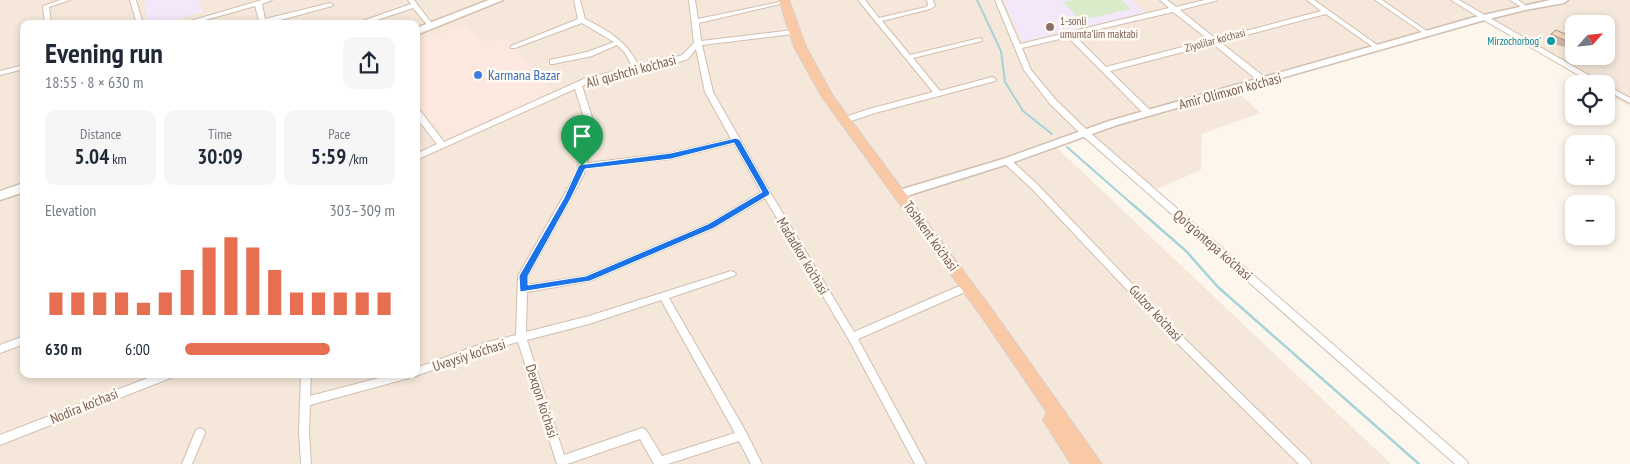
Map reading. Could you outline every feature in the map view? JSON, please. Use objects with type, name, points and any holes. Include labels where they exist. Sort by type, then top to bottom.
[{"type":"highway","name":"Toshkent ko'chasi","points":[[780,1],[801,64],[822,99],[986,312],[1093,464]]},
{"type":"highway","name":"Toshkent ko'chasi","points":[[790,33],[828,97],[1081,464]]},
{"type":"main road","points":[[420,30],[498,0]]},
{"type":"main road","points":[[0,196],[20,188]]},
{"type":"street","points":[[48,20],[46,6],[67,0]]},
{"type":"street","points":[[133,0],[139,20]]},
{"type":"street","points":[[197,20],[269,0]]},
{"type":"street","points":[[577,0],[582,20],[619,42],[631,55],[637,70]]},
{"type":"street","name":"Madadkor ko'chasi","points":[[692,0],[698,43],[709,92],[766,193],[852,337],[921,464]]},
{"type":"street","points":[[861,0],[910,57],[938,94]]},
{"type":"street","points":[[878,20],[928,8],[932,6],[930,0]]},
{"type":"street","name":"Qo'rg'ontepa ko'chasi","points":[[998,0],[1028,70],[1053,102],[1085,134],[1463,464]]},
{"type":"street","points":[[1163,0],[1264,81]]},
{"type":"street","points":[[1018,47],[1213,0]]},
{"type":"street","points":[[1310,0],[1378,48]]},
{"type":"street","points":[[1378,0],[1428,34]]},
{"type":"street","points":[[1454,0],[1584,75]]},
{"type":"street","points":[[1513,0],[1525,7]]},
{"type":"street","name":"Amir Olimxon ko'chasi","points":[[896,195],[1007,162],[1113,123],[1525,7],[1564,0]]},
{"type":"street","points":[[695,22],[780,1]]},
{"type":"street","points":[[258,3],[262,20]]},
{"type":"street","points":[[368,20],[413,3],[431,26]]},
{"type":"street","points":[[274,20],[330,5]]},
{"type":"street","name":"Ziyolilar ko'chasi","points":[[1104,70],[1326,12]]},
{"type":"street","points":[[513,47],[582,20]]},
{"type":"street","points":[[698,43],[790,33]]},
{"type":"street","points":[[1069,34],[1148,113]]},
{"type":"street","points":[[910,57],[980,40]]},
{"type":"street","points":[[553,62],[589,54],[619,42]]},
{"type":"street","name":"Ali qushchi ko'chasi","points":[[420,155],[591,79],[637,70],[685,57],[698,43]]},
{"type":"street","points":[[0,73],[20,68]]},
{"type":"street","points":[[845,120],[992,80]]},
{"type":"street","points":[[521,338],[524,276],[580,174],[586,150],[588,117],[578,85]]},
{"type":"street","points":[[1615,92],[1630,101]]},
{"type":"street","points":[[420,116],[442,145]]},
{"type":"street","points":[[582,166],[671,156],[736,140]]},
{"type":"street","name":"Gulzor ko'chasi","points":[[1007,162],[1040,192],[1180,340],[1306,464]]},
{"type":"street","points":[[523,289],[587,279],[711,226],[766,193]]},
{"type":"street","name":"Uvaysiy ko'chasi","points":[[420,371],[484,347],[664,297],[731,274]]},
{"type":"street","points":[[852,337],[960,290]]},
{"type":"street","points":[[664,297],[757,464]]},
{"type":"street","name":"Dexqon ko'chasi","points":[[521,338],[562,463]]},
{"type":"street","points":[[0,349],[20,342]]},
{"type":"street","name":"Nodira ko'chasi","points":[[0,440],[159,378]]},
{"type":"street","points":[[306,378],[304,432],[306,464]]},
{"type":"street","points":[[306,402],[394,378]]},
{"type":"street","points":[[187,464],[200,433]]},
{"type":"street","points":[[562,463],[642,433],[659,462],[742,435]]},
{"type":"shaded area","points":[[0,0],[1630,0],[1630,107],[1615,98],[1615,75],[1576,75],[1486,21],[1237,91],[1260,113],[1202,134],[1201,170],[1148,193],[1083,138],[1057,148],[1391,464],[0,464]]},
{"type":"shaded area","points":[[144,0],[199,0],[202,12],[175,20],[147,20]]},
{"type":"shaded area","name":"1-sonli umumta'lim maktabi","points":[[1004,0],[1132,0],[1145,12],[1022,42]]},
{"type":"shaded area","name":"Karmana Bazar","points":[[465,24],[483,42],[505,38],[555,94],[447,140],[420,108],[420,40]]},
{"type":"green space","points":[[1075,0],[1122,0],[1131,9],[1080,20],[1063,2]]},
{"type":"building","points":[[1556,30],[1565,34],[1565,40],[1564,40],[1551,34]]},
{"type":"waterway","points":[[977,0],[1001,51],[1005,82],[1023,111],[1052,134]]},
{"type":"waterway","points":[[1067,147],[1132,204]]},
{"type":"waterway","points":[[1131,203],[1186,251],[1218,287],[1419,464]]},
{"type":"place","name":"1-sonli umumta'lim maktabi","points":[[1050,27]]},
{"type":"place","name":"Mirzochorbog'","points":[[1551,41]]},
{"type":"place","name":"Karmana Bazar","points":[[478,75]]},
{"type":"route","points":[[736,140],[766,193],[711,226],[587,279],[523,289],[524,276],[568,198],[582,166],[671,156],[736,140]]}]
